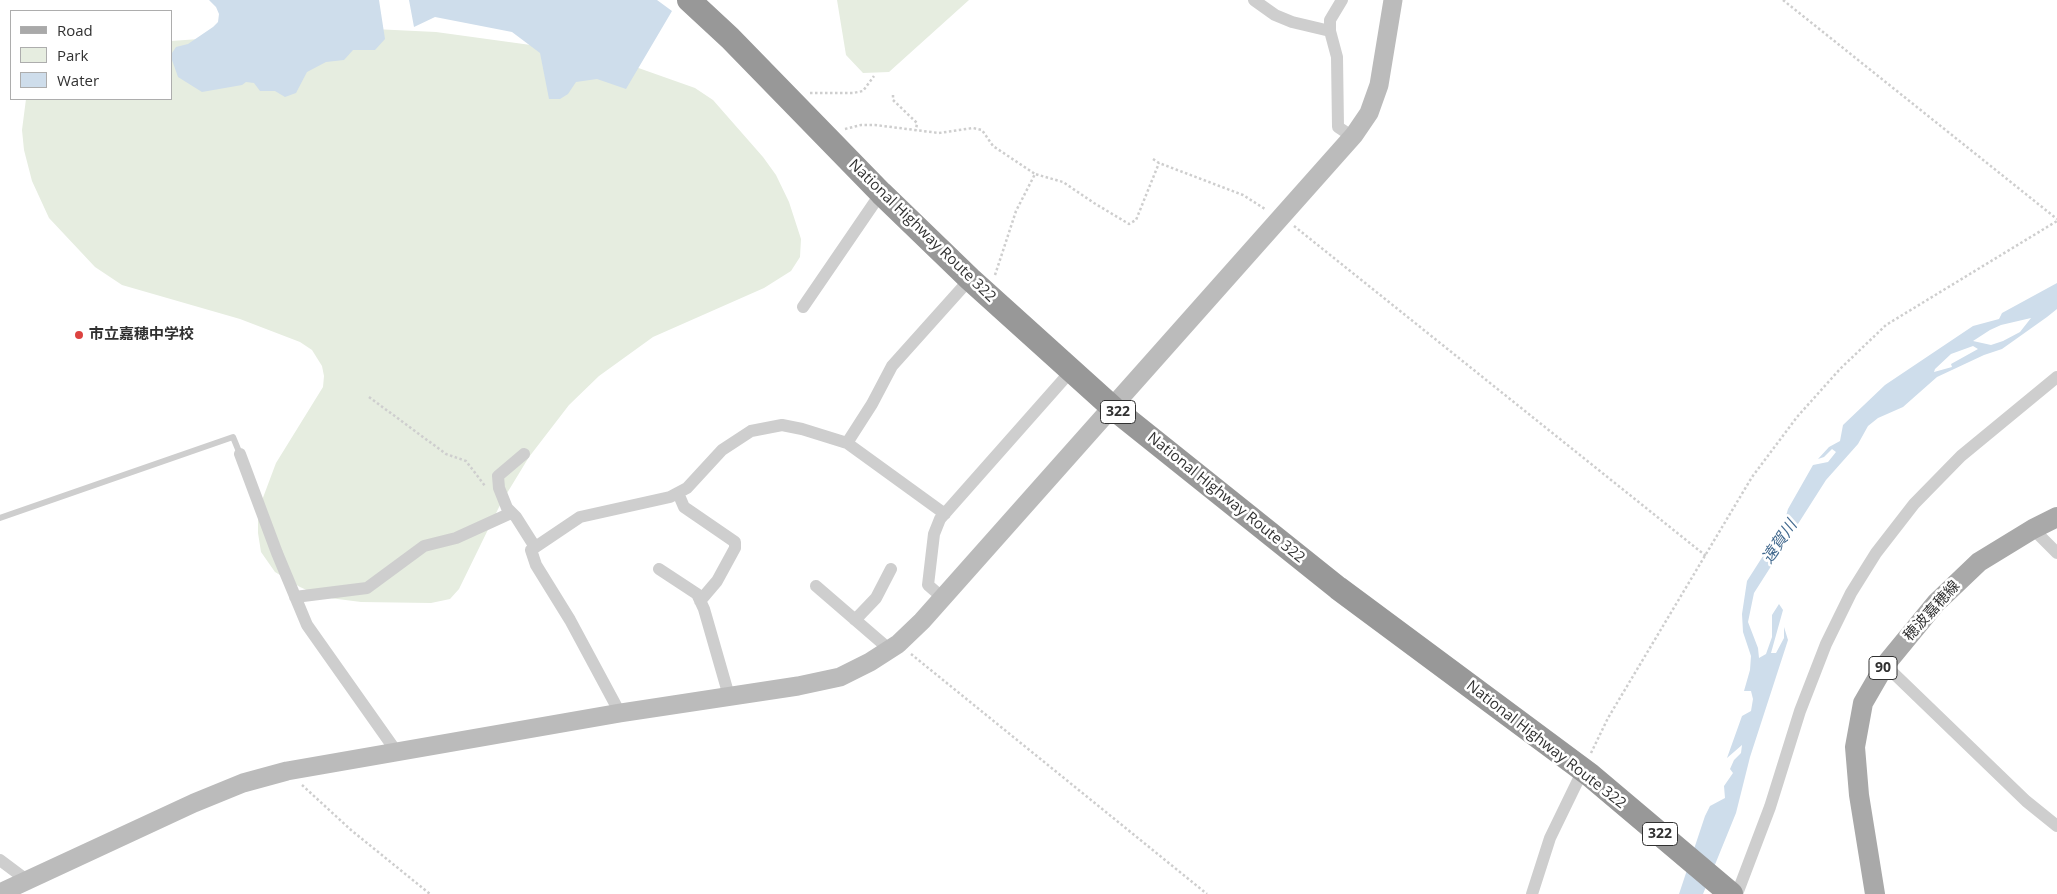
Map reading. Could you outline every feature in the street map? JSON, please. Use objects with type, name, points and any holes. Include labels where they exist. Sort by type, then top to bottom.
[{"type":"highway","name":"National Highway Route 322","points":[[689,0],[730,38],[880,192],[977,285],[1113,408],[1338,588],[1586,773],[1733,894]]},
{"type":"main road","name":"穂波嘉穂線","points":[[1875,894],[1859,795],[1855,747],[1863,703],[1885,665],[1936,603],[1979,562],[2033,529],[2057,517]]},
{"type":"street","points":[[1254,0],[1274,15],[1292,22],[1330,31]]},
{"type":"street","points":[[1342,0],[1330,20],[1330,31],[1338,57],[1338,128],[1353,137]]},
{"type":"street","points":[[0,893],[194,803],[243,783],[286,771],[840,677],[870,662],[894,646],[922,622],[1113,408],[1275,214],[1353,137],[1369,113],[1379,85],[1394,0]]},
{"type":"street","points":[[803,307],[880,192]]},
{"type":"street","points":[[847,443],[872,404],[892,366],[977,285]]},
{"type":"street","points":[[943,598],[928,585],[934,534],[940,519],[1071,372]]},
{"type":"street","points":[[1733,894],[1770,807],[1800,711],[1826,644],[1851,593],[1876,553],[1914,504],[1961,456],[2057,377]]},
{"type":"street","points":[[620,713],[570,620],[536,565],[530,550],[580,517],[670,497],[687,488],[722,450],[751,431],[782,425],[847,443],[945,514]]},
{"type":"street","points":[[240,454],[307,625],[396,751]]},
{"type":"street","points":[[524,454],[498,476],[501,494],[507,508],[535,548]]},
{"type":"street","points":[[678,493],[684,507],[735,542],[735,548],[717,581],[700,601]]},
{"type":"street","points":[[295,597],[367,588],[424,546],[456,538],[512,513]]},
{"type":"street","points":[[2033,529],[2057,553]]},
{"type":"street","points":[[660,569],[697,594],[728,696]]},
{"type":"street","points":[[855,620],[876,598],[892,569]]},
{"type":"street","points":[[816,586],[855,620],[894,646]]},
{"type":"street","points":[[1885,665],[2026,801],[2057,826]]},
{"type":"street","points":[[1532,894],[1550,838],[1586,773]]},
{"type":"street","points":[[0,860],[28,881]]},
{"type":"lane","points":[[0,518],[233,437],[240,454]]},
{"type":"path","points":[[1586,773],[1608,718],[1752,477],[1797,417],[1847,362],[1886,325],[2057,220],[1783,0]]},
{"type":"path","points":[[787,96],[793,92],[853,93],[863,91],[874,76]]},
{"type":"path","points":[[893,94],[893,100],[917,123],[916,130]]},
{"type":"path","points":[[830,140],[839,131],[861,125],[875,124],[939,133],[973,128],[982,130],[993,146],[1035,174],[1063,182],[1129,224],[1136,220],[1159,163]]},
{"type":"path","points":[[1153,159],[1243,196],[1275,214],[1706,556]]},
{"type":"path","points":[[977,285],[992,284],[1016,211],[1035,174]]},
{"type":"path","points":[[369,397],[446,454],[466,461],[493,496],[501,494]]},
{"type":"path","points":[[894,646],[1207,894]]},
{"type":"path","points":[[286,771],[351,830],[430,894]]},
{"type":"green space","points":[[837,0],[969,0],[889,72],[863,73],[846,55]]},
{"type":"green space","points":[[353,28],[436,32],[538,46],[630,65],[695,88],[713,100],[763,157],[776,175],[789,202],[801,239],[800,257],[791,271],[764,288],[653,337],[599,376],[569,405],[529,457],[501,503],[459,589],[450,599],[431,603],[361,602],[322,597],[300,587],[275,572],[261,552],[258,533],[258,511],[276,463],[323,387],[324,376],[322,366],[312,350],[300,342],[240,319],[122,285],[95,267],[49,218],[32,181],[24,150],[22,130],[26,100],[172,100],[172,41]]},
{"type":"water","points":[[209,0],[379,0],[385,39],[375,50],[353,50],[344,60],[326,62],[307,72],[296,93],[285,97],[275,91],[260,91],[254,83],[246,82],[242,85],[202,92],[178,77],[172,60],[172,53],[176,47],[188,44],[218,22],[219,14],[216,7]]},
{"type":"water","points":[[409,0],[657,0],[672,11],[626,89],[597,79],[576,82],[568,94],[560,99],[549,99],[540,53],[512,32],[435,17],[414,27]]},
{"type":"water","name":"遠賀川","points":[[2057,283],[2057,309],[2047,317],[2002,349],[1984,355],[1937,377],[1903,407],[1878,418],[1868,426],[1858,444],[1826,480],[1754,593],[1748,622],[1758,648],[1759,658],[1766,654],[1772,637],[1772,615],[1779,604],[1783,610],[1771,653],[1776,653],[1784,638],[1784,627],[1788,640],[1750,757],[1736,813],[1703,894],[1679,894],[1705,816],[1710,806],[1725,798],[1724,786],[1733,773],[1730,769],[1734,760],[1741,753],[1742,745],[1727,758],[1742,716],[1751,711],[1753,699],[1751,691],[1744,691],[1750,670],[1751,656],[1743,632],[1742,614],[1747,581],[1784,523],[1788,509],[1813,465],[1828,462],[1836,452],[1832,449],[1824,457],[1818,459],[1829,447],[1840,441],[1843,425],[1885,385],[1973,326],[1999,319],[2002,313]],"holes":[[[2031,318],[2020,332],[2003,341],[1991,345],[1973,341],[2001,325]],[[1973,346],[1978,349],[1951,364],[1952,367],[1934,372],[1951,354]]]},
{"type":"place","name":"市立嘉穂中学校","points":[[79,335]]}]
